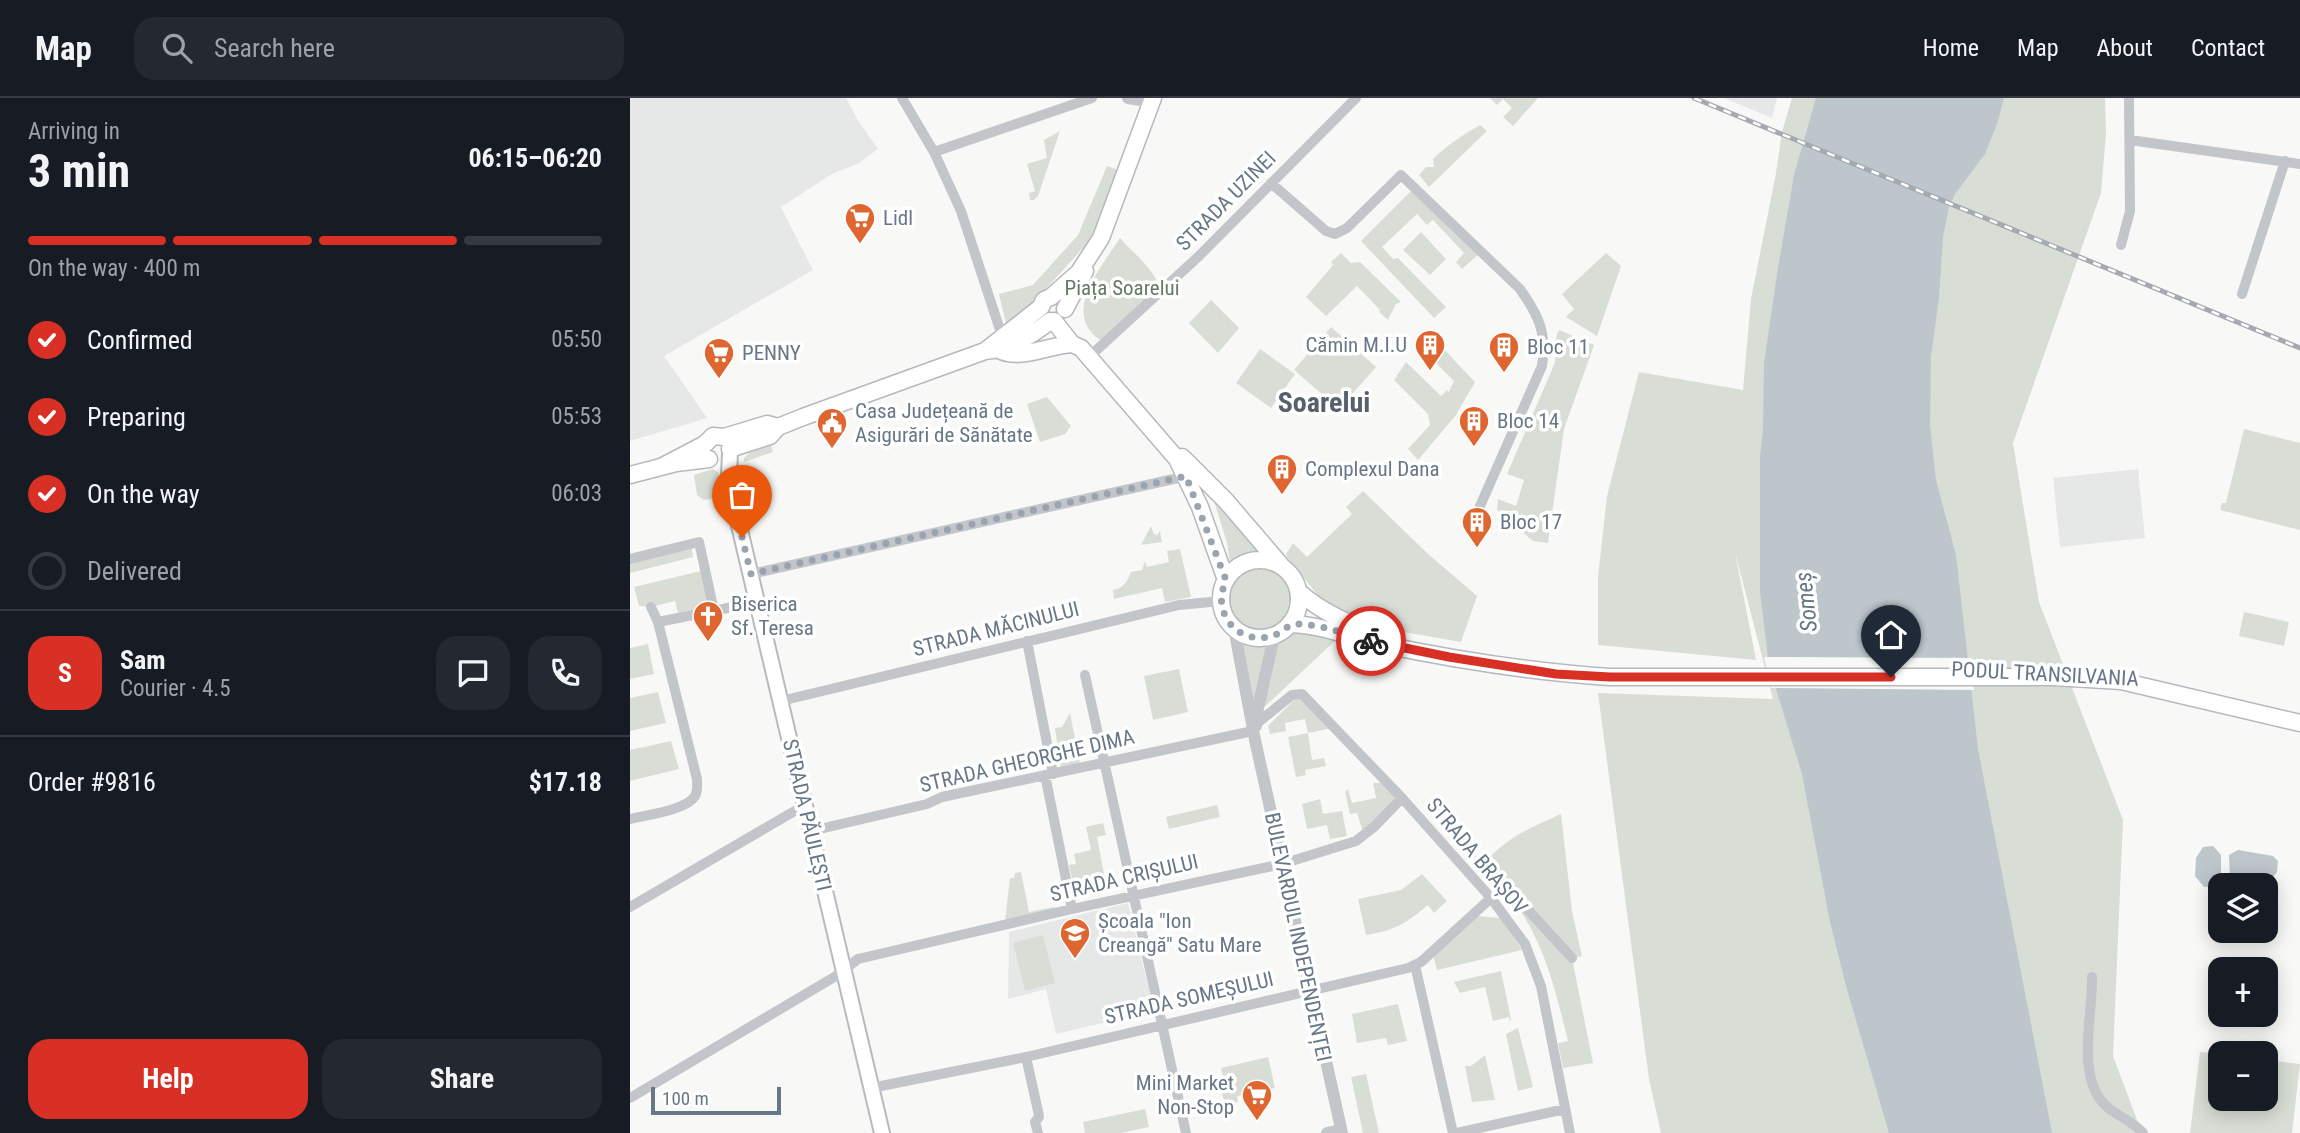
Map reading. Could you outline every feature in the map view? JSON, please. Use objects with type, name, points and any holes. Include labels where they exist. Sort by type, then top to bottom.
[{"type":"main road","points":[[709,454],[713,436],[728,446],[770,436],[778,427],[996,346],[1054,312],[1092,253],[1113,210],[1153,100]]},
{"type":"main road","points":[[1054,312],[1081,350],[1168,446],[1186,476],[1226,580]]},
{"type":"main road","points":[[996,346],[1007,355],[1059,345],[1081,350]]},
{"type":"main road","points":[[1145,420],[1226,501],[1293,577],[1299,592],[1299,609],[1291,624],[1274,636],[1256,638],[1244,635],[1234,628]]},
{"type":"main road","points":[[630,475],[709,454],[723,460],[728,446]]},
{"type":"main road","name":"STRADA PĂULEȘTI","points":[[728,446],[733,498],[882,1133]]},
{"type":"main road","name":"STRADA PĂULEȘTI","points":[[709,454],[725,478],[733,498]]},
{"type":"main road","points":[[1221,601],[1226,580],[1240,566],[1253,560],[1268,560],[1282,566]]},
{"type":"main road","points":[[1299,592],[1315,606],[1345,622],[1449,652]]},
{"type":"main road","name":"BULEVARDUL INDEPENDENȚEI","points":[[1221,601],[1226,619],[1234,628]]},
{"type":"main road","points":[[1291,624],[1319,626],[1378,643],[1449,652]]},
{"type":"main road","name":"PODUL TRANSILVANIA","points":[[1449,652],[1556,674],[1610,677],[2055,677],[2121,681],[2261,708]]},
{"type":"main road","points":[[2261,708],[2300,712]]},
{"type":"main road","points":[[2261,708],[2300,723]]},
{"type":"street","points":[[902,98],[933,152],[961,211],[996,346]]},
{"type":"street","points":[[933,152],[1093,98]]},
{"type":"street","points":[[1128,98],[1153,100]]},
{"type":"street","name":"STRADA UZINEI","points":[[1081,350],[1199,257],[1356,98]]},
{"type":"street","points":[[2121,245],[2130,211],[2129,98]]},
{"type":"street","points":[[2130,140],[2300,164]]},
{"type":"street","points":[[2242,294],[2285,161]]},
{"type":"street","points":[[1271,183],[1326,231],[1335,234],[1347,228],[1401,175],[1520,289],[1534,309],[1545,346],[1542,366],[1480,506]]},
{"type":"street","points":[[751,574],[1186,476]]},
{"type":"street","points":[[630,559],[699,542],[714,611]]},
{"type":"street","name":"STRADA MĂCINULUI","points":[[781,701],[1179,606],[1221,601]]},
{"type":"street","points":[[658,622],[758,602]]},
{"type":"street","points":[[630,819],[682,806],[694,797],[697,789],[697,779],[658,622],[650,607]]},
{"type":"street","name":"BULEVARDUL INDEPENDENȚEI","points":[[1234,628],[1282,864],[1342,1131]]},
{"type":"street","name":"BULEVARDUL INDEPENDENȚEI","points":[[1255,732],[1274,636]]},
{"type":"street","points":[[1027,641],[1072,909]]},
{"type":"street","points":[[1085,675],[1186,1133]]},
{"type":"street","name":"STRADA BRAȘOV","points":[[1255,732],[1292,695],[1302,694],[1402,798],[1491,898],[1525,944],[1533,962],[1541,986],[1570,1133]]},
{"type":"street","name":"STRADA GHEORGHE DIMA","points":[[811,831],[927,804],[943,797],[1255,732]]},
{"type":"street","name":"STRADA CRIȘULUI","points":[[630,1098],[843,971],[858,959],[1282,864],[1356,841],[1402,798]]},
{"type":"street","points":[[630,907],[805,805]]},
{"type":"street","points":[[1478,861],[1497,876],[1572,958]]},
{"type":"street","name":"STRADA SOMEȘULUI","points":[[871,1088],[1026,1056],[1415,965],[1491,898]]},
{"type":"street","points":[[1415,965],[1455,1133],[1565,1109]]},
{"type":"street","points":[[2092,977],[2088,1064],[2093,1086],[2103,1102],[2143,1133]]},
{"type":"street","points":[[1026,1056],[1038,1111],[1035,1122],[1038,1133]]},
{"type":"street","points":[[1327,1133],[1342,1131]]},
{"type":"shaded area","points":[[630,98],[846,98],[878,149],[859,163],[832,174],[781,207],[813,270],[664,356],[707,418],[630,441]]},
{"type":"shaded area","points":[[1724,98],[1777,98],[1772,118]]},
{"type":"shaded area","points":[[2138,469],[2145,538],[2060,547],[2053,478]]},
{"type":"shaded area","name":"Școala \"Ion Creangă\" Satu Mare","points":[[1128,903],[1154,1011],[1056,1034],[1046,989],[1008,999],[1009,932]]},
{"type":"green space","points":[[1490,98],[1538,98],[1513,126],[1503,117],[1512,108],[1503,99],[1497,105]]},
{"type":"green space","points":[[1792,98],[2105,98],[2106,134],[2101,193],[2013,443],[2039,602],[2123,820],[2113,1056],[2142,1133],[1661,1133],[1649,1079],[1598,693],[1773,699],[1735,552],[1756,660],[1598,645],[1598,577],[1607,496],[1639,372],[1743,390],[1751,299],[1782,132]]},
{"type":"green space","points":[[1480,125],[1487,131],[1429,187],[1419,175],[1426,167],[1434,167],[1433,159],[1444,149]]},
{"type":"green space","points":[[1060,131],[1038,196],[1030,200],[1029,193],[1035,191],[1027,164],[1047,158],[1044,140]]},
{"type":"green space","points":[[1107,166],[1119,170],[1092,238],[1026,311],[1006,324],[999,294],[1033,285],[1078,235]]},
{"type":"green space","points":[[1414,188],[1480,253],[1462,269],[1456,262],[1464,253],[1433,220],[1427,225],[1417,214],[1382,247],[1393,259],[1398,258],[1446,307],[1434,318],[1361,241]]},
{"type":"green space","points":[[1421,232],[1446,259],[1430,275],[1403,250]]},
{"type":"green space","name":"Piața Soarelui","points":[[1120,238],[1148,268],[1160,289],[1102,341],[1090,330],[1084,318],[1084,304],[1095,276]]},
{"type":"green space","points":[[1341,253],[1351,263],[1360,262],[1401,302],[1396,304],[1388,320],[1357,286],[1326,316],[1306,297],[1333,265],[1331,262]]},
{"type":"green space","points":[[1606,253],[1621,266],[1597,336],[1566,317],[1574,309],[1562,294]]},
{"type":"green space","points":[[1211,300],[1239,328],[1218,353],[1189,323]]},
{"type":"green space","points":[[1331,327],[1376,367],[1339,409],[1294,370]]},
{"type":"green space","points":[[1559,330],[1594,345],[1564,429],[1548,543],[1533,541],[1497,510],[1498,499],[1516,506],[1524,480],[1507,474],[1554,365]]},
{"type":"green space","points":[[1439,344],[1475,382],[1456,415],[1418,460],[1408,449],[1430,425],[1428,414],[1394,380],[1406,362],[1441,396],[1447,390],[1449,392],[1454,381],[1428,355]]},
{"type":"green space","points":[[1260,349],[1295,374],[1271,408],[1236,383]]},
{"type":"green space","points":[[1047,397],[1071,426],[1065,434],[1040,442],[1027,404]]},
{"type":"green space","points":[[2244,429],[2300,443],[2300,530],[2220,510],[2222,503],[2226,503]]},
{"type":"green space","points":[[771,445],[773,452],[744,462],[749,453]]},
{"type":"green space","points":[[713,469],[718,472],[723,486],[711,499],[704,500],[697,495],[694,475]]},
{"type":"green space","points":[[1211,491],[1265,557],[1244,560],[1231,569],[1227,543]]},
{"type":"green space","points":[[1363,491],[1427,553],[1477,596],[1461,642],[1375,627],[1328,607],[1288,559],[1286,554],[1293,543],[1307,557],[1352,514],[1346,507]]},
{"type":"green space","points":[[1151,526],[1154,534],[1157,535],[1160,531],[1162,542],[1141,545]]},
{"type":"green space","points":[[691,544],[693,557],[630,573],[630,559]]},
{"type":"green space","points":[[1180,549],[1191,597],[1165,602],[1162,588],[1114,599],[1113,590],[1125,584],[1131,572],[1142,570],[1145,561],[1147,567],[1169,562],[1167,551]]},
{"type":"green space","points":[[1252,560],[1268,560],[1282,566],[1293,577],[1299,591],[1299,607],[1293,621],[1282,632],[1268,638],[1252,638],[1238,632],[1227,621],[1221,607],[1221,591],[1227,577],[1238,566]]},
{"type":"green space","points":[[705,570],[713,605],[678,613],[675,601],[651,607],[639,606],[634,587]]},
{"type":"green space","points":[[2244,612],[2289,622],[2284,646],[2239,636]]},
{"type":"green space","points":[[1292,628],[1338,638],[1259,712],[1278,636]]},
{"type":"green space","points":[[1237,632],[1253,641],[1272,638],[1254,726]]},
{"type":"green space","points":[[648,644],[654,674],[630,679],[630,648]]},
{"type":"green space","points":[[1179,669],[1188,712],[1153,720],[1144,676]]},
{"type":"green space","points":[[658,692],[666,723],[630,731],[630,698]]},
{"type":"green space","points":[[1303,698],[1332,728],[1308,733],[1305,719],[1285,723],[1286,731],[1270,734],[1268,726],[1294,700]]},
{"type":"green space","points":[[1070,713],[1080,764],[1061,769],[1055,728],[1062,727]]},
{"type":"green space","points":[[1308,733],[1312,760],[1324,758],[1326,766],[1305,770],[1306,775],[1296,777],[1288,737]]},
{"type":"green space","points":[[671,741],[679,769],[630,781],[630,750]]},
{"type":"green space","points":[[1373,783],[1387,783],[1402,798],[1364,835],[1357,813],[1350,814],[1345,792],[1348,789],[1352,803],[1376,798]]},
{"type":"green space","points":[[1320,799],[1323,814],[1342,811],[1347,836],[1330,839],[1327,825],[1307,829],[1302,804]]},
{"type":"green space","points":[[1217,805],[1220,817],[1169,829],[1166,817]]},
{"type":"green space","points":[[1561,814],[1572,911],[1582,956],[1572,958],[1593,1063],[1563,1068],[1558,1043],[1568,1041],[1554,988],[1536,938],[1518,907],[1541,925],[1488,859],[1514,838]]},
{"type":"green space","points":[[1103,823],[1106,835],[1097,837],[1104,874],[1081,879],[1084,896],[1076,898],[1069,865],[1076,864],[1074,854],[1091,850],[1086,827]]},
{"type":"green space","points":[[1021,872],[1029,912],[1054,907],[1055,913],[1005,922],[1010,878]]},
{"type":"green space","points":[[1422,874],[1447,901],[1434,913],[1428,905],[1400,925],[1366,935],[1358,899],[1401,890]]},
{"type":"green space","points":[[1478,916],[1501,918],[1522,950],[1437,970],[1433,955]]},
{"type":"green space","points":[[1043,935],[1055,983],[1025,991],[1013,943]]},
{"type":"green space","points":[[1501,971],[1510,1022],[1509,1017],[1493,1021],[1485,987],[1460,993],[1454,982]]},
{"type":"green space","points":[[1398,1004],[1407,1041],[1388,1045],[1386,1038],[1357,1043],[1352,1014]]},
{"type":"green space","points":[[1518,1028],[1533,1087],[1518,1091],[1506,1034]]},
{"type":"green space","points":[[2200,1052],[2208,1053],[2208,1111],[2278,1111],[2278,1061],[2300,1064],[2292,1133],[2190,1133]]},
{"type":"green space","points":[[1485,1055],[1495,1100],[1472,1102],[1465,1066],[1471,1066]]},
{"type":"green space","points":[[1268,1057],[1275,1088],[1237,1096],[1238,1102],[1225,1105],[1221,1090],[1226,1089],[1221,1068]]},
{"type":"green space","points":[[1366,1074],[1379,1133],[1363,1133],[1351,1077]]},
{"type":"green space","points":[[1145,1109],[1149,1127],[1121,1133],[1085,1133],[1083,1122]]},
{"type":"water","name":"Someș","points":[[1816,98],[2004,98],[1985,154],[1955,194],[1949,207],[1943,237],[1939,298],[1931,356],[1930,425],[1936,480],[1956,555],[1978,749],[2052,1133],[1889,1133],[1830,922],[1802,774],[1769,666],[1760,592],[1760,457],[1764,363],[1794,175]]},
{"type":"water","points":[[2213,846],[2221,855],[2221,873],[2208,873],[2208,887],[2204,887],[2195,876],[2196,858],[2203,847]]},
{"type":"water","points":[[2238,850],[2273,856],[2278,861],[2277,872],[2230,873],[2229,855]]},
{"type":"pier","points":[[1764,657],[1971,658],[1974,690],[1771,688]]},
{"type":"railway","points":[[1694,98],[2300,348]]},
{"type":"way so far","points":[[742,537],[751,574],[1186,476],[1226,580],[1221,601],[1226,619],[1234,628],[1250,637],[1262,639],[1274,636],[1291,624],[1319,626],[1371,641]]},
{"type":"place","name":"Lidl","points":[[860,245]]},
{"type":"place","name":"Cămin M.I.U","points":[[1430,372]]},
{"type":"place","name":"Bloc 11","points":[[1504,374]]},
{"type":"place","name":"PENNY","points":[[719,380]]},
{"type":"place","name":"Bloc 14","points":[[1474,448]]},
{"type":"place","name":"Casa Județeană de Asigurări de Sănătate","points":[[832,450]]},
{"type":"place","name":"Complexul Dana","points":[[1282,496]]},
{"type":"place","name":"Bloc 17","points":[[1477,549]]},
{"type":"place","name":"Biserica Sf. Teresa","points":[[708,643]]},
{"type":"place","name":"Școala \"Ion Creangă\" Satu Mare","points":[[1075,960]]},
{"type":"place","name":"Mini Market Non-Stop","points":[[1257,1122]]},
{"type":"district","name":"Soarelui","points":[[1324,402]]},
{"type":"route","points":[[1371,641],[1556,674],[1610,677],[1891,677]]}]
